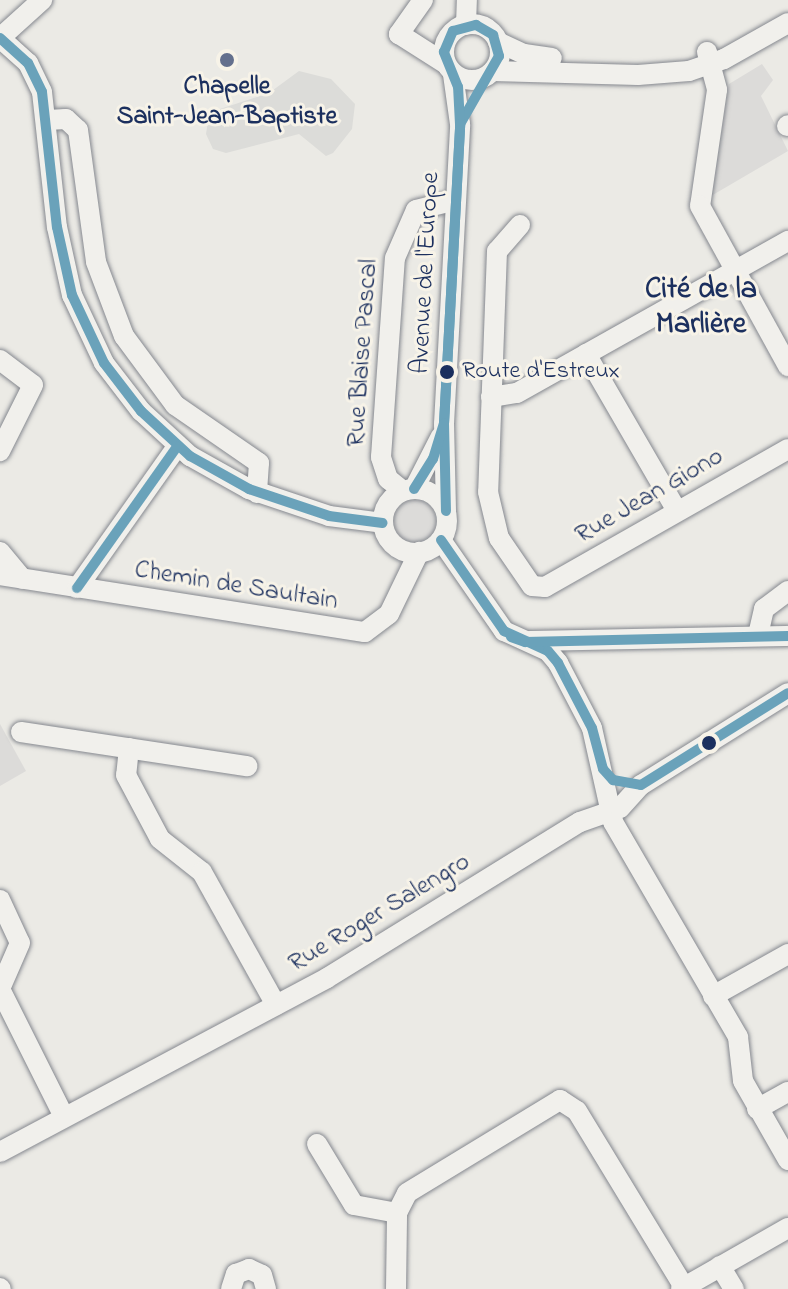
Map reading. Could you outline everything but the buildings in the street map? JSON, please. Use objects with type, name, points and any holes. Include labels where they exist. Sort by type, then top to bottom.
[{"type":"street","points":[[42,0],[0,38],[33,70],[47,120],[64,268],[90,337],[141,411],[177,447],[257,493],[329,516],[383,523]]},
{"type":"street","points":[[423,0],[399,34],[466,80],[489,74],[648,75],[709,58],[788,23]]},
{"type":"street","points":[[466,25],[467,0]]},
{"type":"street","points":[[450,69],[447,39],[466,25],[487,29],[498,42],[531,56],[620,62],[663,61],[709,58],[788,8]]},
{"type":"street","points":[[489,74],[499,56],[498,42]]},
{"type":"street","points":[[709,58],[717,90],[699,202],[788,366]]},
{"type":"street","name":"Avenue de l'Europe","points":[[446,511],[444,424],[460,124],[450,69]]},
{"type":"street","name":"Avenue de l'Europe","points":[[460,124],[489,74]]},
{"type":"street","points":[[47,120],[66,119],[78,130],[96,262],[118,323],[175,405],[259,463],[257,493]]},
{"type":"street","name":"Rue Blaise Pascal","points":[[409,490],[388,479],[381,457],[395,258],[416,210],[456,200]]},
{"type":"street","points":[[520,225],[497,251],[491,397],[517,393],[788,241]]},
{"type":"street","points":[[90,337],[118,323]]},
{"type":"street","points":[[586,354],[677,511]]},
{"type":"street","points":[[0,360],[33,385],[0,451]]},
{"type":"street","name":"Rue Jean Giono","points":[[491,397],[488,482],[492,520],[504,545],[538,589],[788,449]]},
{"type":"street","name":"Avenue de l'Europe","points":[[409,490],[433,459],[444,424]]},
{"type":"street","points":[[77,588],[177,447]]},
{"type":"street","points":[[441,540],[419,552],[396,546],[383,523],[388,504],[409,490],[434,494],[446,511],[441,540],[499,626],[525,642],[548,651],[558,663],[592,728],[609,812],[738,1037],[741,1076],[788,1160]]},
{"type":"street","points":[[0,552],[23,579]]},
{"type":"street","name":"Chemin de Saultain","points":[[0,575],[365,632],[389,614],[419,552]]},
{"type":"street","points":[[758,635],[764,609],[788,591]]},
{"type":"street","points":[[525,642],[788,636]]},
{"type":"street","points":[[558,663],[561,649],[573,641]]},
{"type":"street","points":[[622,838],[635,792],[788,693]]},
{"type":"street","points":[[21,732],[247,766]]},
{"type":"street","points":[[129,748],[126,775],[160,839],[202,872],[276,1005]]},
{"type":"street","points":[[601,764],[613,780],[635,792]]},
{"type":"street","name":"Rue Roger Salengro","points":[[0,1152],[63,1115],[276,1005],[572,827],[609,812],[635,792]]},
{"type":"street","points":[[0,900],[20,943],[0,989],[63,1115]]},
{"type":"street","points":[[713,996],[788,954]]},
{"type":"street","points":[[757,1109],[788,1092]]},
{"type":"street","points":[[396,1289],[397,1213],[413,1188],[551,1103],[564,1101],[577,1111],[618,1173],[682,1288],[788,1228]]},
{"type":"street","points":[[317,1144],[354,1205],[397,1213]]},
{"type":"street","points":[[720,1266],[734,1289]]},
{"type":"street","points":[[231,1289],[236,1274],[249,1269],[262,1275],[266,1289]]},
{"type":"shaded area","points":[[762,64],[773,80],[761,96],[788,151],[711,196],[729,84]]},
{"type":"shaded area","points":[[299,71],[331,79],[355,104],[352,129],[333,153],[326,156],[299,134],[226,153],[213,149],[206,134],[208,121],[220,109],[269,93]]},
{"type":"shaded area","points":[[415,500],[430,506],[436,521],[430,536],[415,542],[400,536],[394,521],[400,506]]},
{"type":"shaded area","points":[[0,724],[26,771],[0,786]]},
{"type":"transit line","points":[[476,25],[493,35],[499,56],[460,124],[458,87],[444,52],[453,31],[476,25]]},
{"type":"transit line","points":[[0,38],[28,63],[42,92],[57,227],[72,295],[104,363],[141,411],[190,456],[249,489],[329,516],[383,523]]},
{"type":"transit line","points":[[444,424],[460,124]]},
{"type":"transit line","points":[[444,424],[460,124]]},
{"type":"transit line","points":[[414,489],[433,459],[444,424]]},
{"type":"transit line","points":[[444,424],[446,511]]},
{"type":"transit line","points":[[77,588],[177,447]]},
{"type":"transit line","points":[[441,540],[504,631],[548,651],[558,663],[592,728],[603,769],[613,780],[641,785],[788,693]]},
{"type":"transit line","points":[[511,637],[525,642],[788,636]]},
{"type":"place","name":"Chapelle Saint-Jean-Baptiste","points":[[227,60]]},
{"type":"place","name":"Route d'Estreux","points":[[447,372]]},
{"type":"district","name":"Cité de la Marlière","points":[[701,307]]}]
